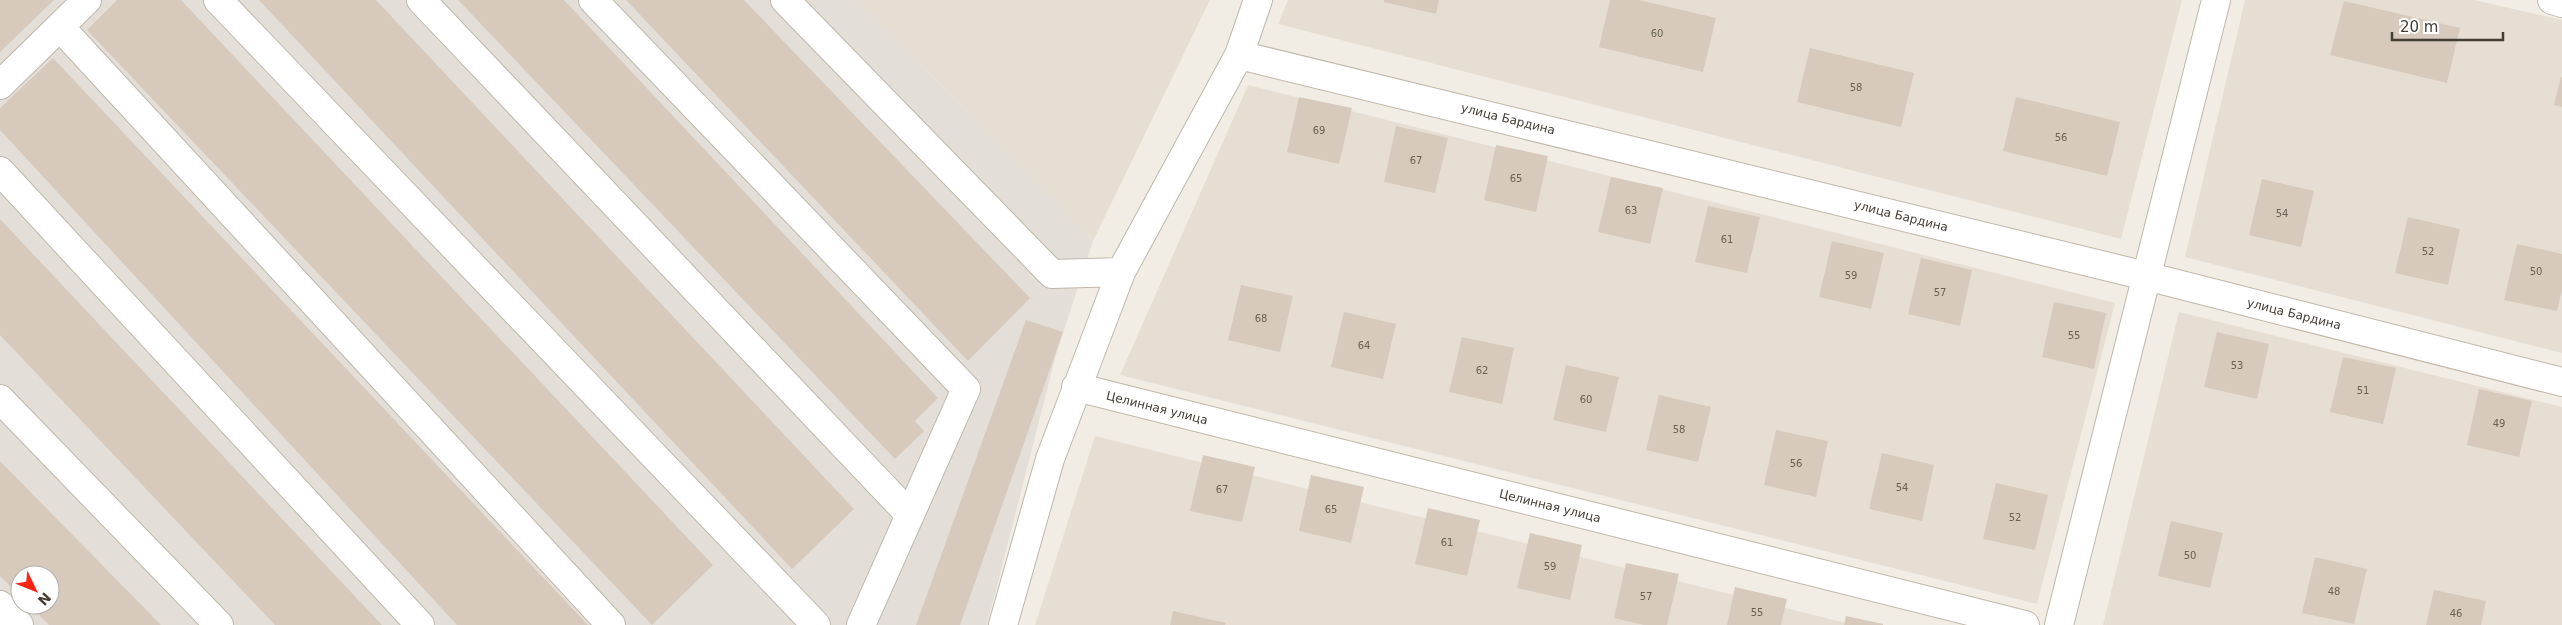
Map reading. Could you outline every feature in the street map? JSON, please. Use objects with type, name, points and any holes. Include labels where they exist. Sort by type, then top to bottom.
[{"type":"street","points":[[0,85],[87,0]]},
{"type":"street","points":[[218,0],[816,625]]},
{"type":"street","points":[[421,0],[910,515]]},
{"type":"street","points":[[593,0],[966,389],[861,625]]},
{"type":"street","points":[[785,0],[1052,274],[1121,272]]},
{"type":"street","points":[[1003,625],[1050,459],[1121,272],[1239,55],[1258,0]]},
{"type":"street","points":[[2059,625],[2216,0]]},
{"type":"street","points":[[2552,0],[2562,2]]},
{"type":"street","points":[[60,27],[611,625]]},
{"type":"street","name":"улица Бардина","points":[[1239,55],[2146,276],[2562,382]]},
{"type":"street","points":[[0,171],[420,625]]},
{"type":"street","name":"Целинная улица","points":[[1076,387],[2025,625]]},
{"type":"street","points":[[0,399],[218,625]]},
{"type":"street","points":[[0,605],[19,625]]},
{"type":"shaded area","points":[[0,0],[858,0],[1093,241],[1056,355],[987,625],[0,625]]},
{"type":"shaded area","points":[[858,0],[1210,0],[1093,241]]},
{"type":"shaded area","points":[[1288,0],[2182,0],[2121,239],[1278,24]]},
{"type":"shaded area","points":[[2245,0],[2474,0],[2562,20],[2562,353],[2185,257]]},
{"type":"shaded area","points":[[1248,85],[2115,303],[2037,604],[1120,375]]},
{"type":"shaded area","points":[[2179,312],[2562,407],[2562,625],[2103,625]]},
{"type":"shaded area","points":[[1095,436],[1854,625],[1035,625]]},
{"type":"building","points":[[0,0],[54,0],[0,52]]},
{"type":"building","points":[[117,0],[181,0],[713,565],[652,625],[87,30]]},
{"type":"building","points":[[259,0],[376,0],[854,509],[792,569]]},
{"type":"building","points":[[458,0],[564,0],[938,398],[915,421],[924,431],[895,459]]},
{"type":"building","points":[[626,0],[744,0],[1030,298],[968,361]]},
{"type":"building","points":[[1384,0],[1439,0],[1436,14],[1384,2]]},
{"type":"building","points":[[1610,0],[1639,0],[1716,18],[1703,72],[1599,47]]},
{"type":"building","points":[[2344,1],[2460,28],[2447,83],[2330,55]]},
{"type":"building","points":[[1810,48],[1914,73],[1901,127],[1797,102]]},
{"type":"building","points":[[53,58],[588,625],[457,625],[0,130],[0,108]]},
{"type":"building","points":[[2562,77],[2562,107],[2554,105]]},
{"type":"building","points":[[1299,97],[1352,108],[1339,164],[1287,152]]},
{"type":"building","points":[[2016,97],[2120,122],[2107,176],[2003,151]]},
{"type":"building","points":[[1396,126],[1448,138],[1435,193],[1384,182]]},
{"type":"building","points":[[1496,145],[1548,156],[1536,212],[1484,200]]},
{"type":"building","points":[[1611,177],[1663,188],[1650,244],[1598,232]]},
{"type":"building","points":[[2262,179],[2314,191],[2301,247],[2249,235]]},
{"type":"building","points":[[1708,206],[1760,217],[1747,273],[1695,262]]},
{"type":"building","points":[[2408,217],[2460,229],[2448,285],[2395,273]]},
{"type":"building","points":[[0,219],[382,625],[275,625],[0,335]]},
{"type":"building","points":[[1832,241],[1884,253],[1871,309],[1819,297]]},
{"type":"building","points":[[2517,244],[2562,254],[2562,289],[2557,311],[2504,300]]},
{"type":"building","points":[[1921,258],[1972,270],[1960,326],[1908,314]]},
{"type":"building","points":[[1241,285],[1293,296],[1280,352],[1228,340]]},
{"type":"building","points":[[2054,302],[2106,313],[2094,369],[2042,357]]},
{"type":"building","points":[[1344,312],[1396,324],[1383,379],[1331,367]]},
{"type":"building","points":[[1026,320],[1063,332],[960,625],[916,625]]},
{"type":"building","points":[[2217,332],[2269,344],[2257,399],[2204,387]]},
{"type":"building","points":[[1462,337],[1514,348],[1502,404],[1449,392]]},
{"type":"building","points":[[2343,357],[2396,368],[2383,424],[2330,412]]},
{"type":"building","points":[[1566,365],[1619,377],[1606,432],[1553,420]]},
{"type":"building","points":[[2479,389],[2532,401],[2519,457],[2467,445]]},
{"type":"building","points":[[1659,395],[1711,407],[1698,462],[1646,450]]},
{"type":"building","points":[[1776,430],[1828,441],[1816,497],[1764,485]]},
{"type":"building","points":[[1882,453],[1934,465],[1922,521],[1869,509]]},
{"type":"building","points":[[1203,455],[1255,467],[1242,522],[1190,511]]},
{"type":"building","points":[[0,461],[161,625],[49,625],[39,615],[60,615],[60,565],[10,565],[10,586],[0,576]]},
{"type":"building","points":[[1311,475],[1364,487],[1351,543],[1299,531]]},
{"type":"building","points":[[1996,483],[2048,495],[2035,550],[1983,539]]},
{"type":"building","points":[[1428,508],[1480,520],[1467,576],[1415,564]]},
{"type":"building","points":[[2171,521],[2223,533],[2210,588],[2158,576]]},
{"type":"building","points":[[1530,533],[1582,545],[1570,600],[1517,588]]},
{"type":"building","points":[[2315,557],[2367,569],[2354,624],[2302,613]]},
{"type":"building","points":[[1626,563],[1679,574],[1667,625],[1644,625],[1614,618]]},
{"type":"building","points":[[1735,587],[1787,599],[1781,625],[1727,625]]},
{"type":"building","points":[[2434,590],[2486,601],[2481,625],[2426,625]]},
{"type":"building","points":[[1173,611],[1226,623],[1225,625],[1170,625]]},
{"type":"building","points":[[1846,616],[1883,624],[1883,625],[1844,625]]}]
